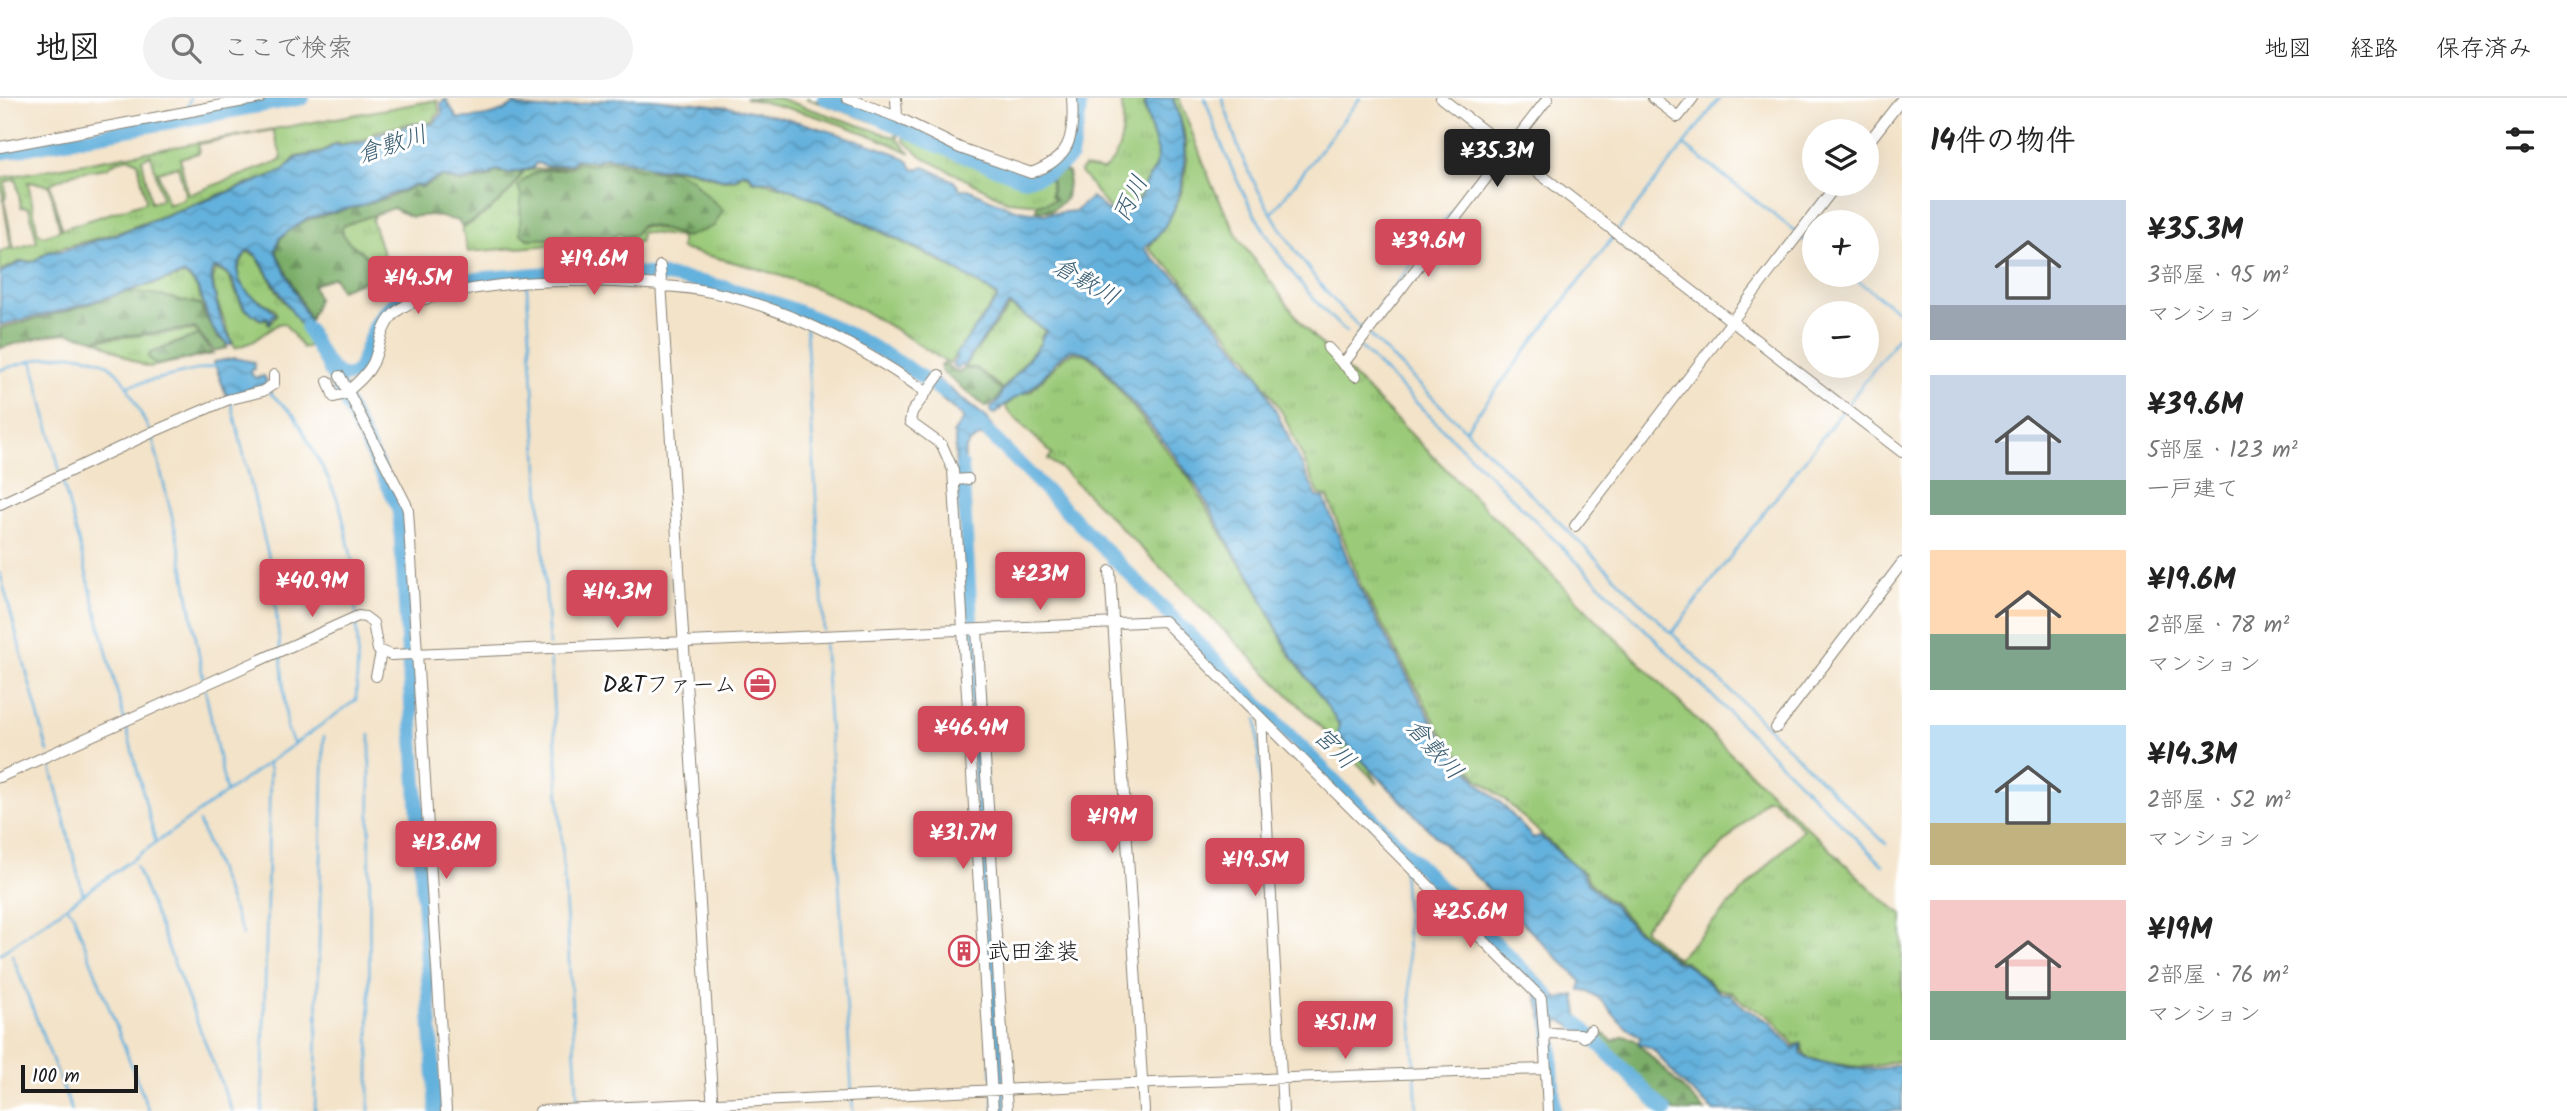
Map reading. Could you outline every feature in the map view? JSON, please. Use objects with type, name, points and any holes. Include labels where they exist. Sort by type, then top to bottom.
[{"type":"street","points":[[197,110],[199,98]]},
{"type":"street","points":[[0,147],[260,98]]},
{"type":"street","points":[[847,98],[897,117],[960,148],[1031,173],[1066,150],[1070,139],[1072,98]]},
{"type":"street","points":[[896,98],[897,117]]},
{"type":"street","points":[[1441,98],[1902,452]]},
{"type":"street","points":[[1343,364],[1548,98]]},
{"type":"street","points":[[1653,98],[1678,117],[1693,98]]},
{"type":"street","points":[[1879,129],[1902,99]]},
{"type":"street","points":[[1575,527],[1828,196]]},
{"type":"street","points":[[660,267],[687,642],[715,1106]]},
{"type":"street","points":[[328,381],[334,397],[345,394],[372,365],[383,329],[401,308],[413,302],[459,291],[559,280],[678,286],[729,298],[806,324],[887,364],[927,390]]},
{"type":"street","points":[[1328,348],[1356,376]]},
{"type":"street","points":[[340,376],[345,394],[406,504],[411,654],[446,1111]]},
{"type":"street","points":[[937,376],[912,412],[910,422],[945,449],[961,479],[999,1091],[1007,1111]]},
{"type":"street","points":[[0,505],[151,433],[270,383]]},
{"type":"street","points":[[1776,728],[1902,563]]},
{"type":"street","points":[[1110,571],[1110,623],[1140,1084],[1144,1111]]},
{"type":"street","points":[[0,777],[356,617],[365,617],[373,623],[375,647],[381,653],[411,654],[1164,621],[1541,998],[1548,1033],[1544,1069],[1548,1111]]},
{"type":"street","points":[[376,676],[381,653]]},
{"type":"street","points":[[1258,715],[1283,1111]]},
{"type":"street","points":[[1548,1033],[1580,1034],[1584,1037],[1588,1032]]},
{"type":"street","points":[[540,1111],[715,1106],[1140,1084],[1544,1069]]},
{"type":"street","points":[[993,1111],[999,1091]]},
{"type":"green space","points":[[745,98],[778,98],[894,137],[898,133],[806,98],[838,106],[900,131],[897,139],[911,153],[830,121]]},
{"type":"green space","points":[[1121,98],[1146,98],[1144,108],[1158,152],[1155,168],[1144,184],[1144,190],[1136,201],[1115,216],[1080,171],[1084,167],[1103,170],[1115,156],[1123,127]]},
{"type":"green space","points":[[1173,98],[1179,98],[1212,185],[1239,239],[1305,328],[1739,762],[1883,900],[1902,914],[1902,1060],[1865,1067],[1808,1058],[1803,1052],[1802,1043],[1794,1045],[1766,1014],[1746,1004],[1731,992],[1718,989],[1685,961],[1675,960],[1634,926],[1613,902],[1589,881],[1585,873],[1476,777],[1438,727],[1361,586],[1328,497],[1319,494],[1284,416],[1249,359],[1179,276],[1148,248],[1172,214],[1185,178],[1187,158],[1181,119]],"holes":[[[1766,799],[1773,799],[1803,829],[1677,959],[1644,930],[1645,926]]]},
{"type":"green space","points":[[437,100],[439,112],[432,122],[408,124],[375,132],[369,138],[339,145],[336,143],[321,152],[296,157],[282,171],[117,233],[49,251],[33,261],[21,261],[0,271],[0,251],[11,248],[0,178]],"holes":[[[273,130],[282,158],[188,195],[180,158],[199,153],[198,144]],[[151,155],[162,199],[151,203],[142,159]],[[130,158],[138,162],[145,202],[62,229],[50,184],[74,173],[107,168],[117,161]],[[178,166],[185,194],[183,199],[168,205],[158,172]],[[16,179],[21,207],[29,208],[37,242],[14,249],[4,201],[5,182]],[[28,182],[49,185],[60,230],[44,236],[38,233]]]},
{"type":"green space","points":[[905,133],[936,149],[1016,180],[1028,183],[1047,177],[1051,183],[1051,196],[1055,200],[1043,204],[1007,201],[924,158],[903,140]]},
{"type":"green space","points":[[605,159],[656,170],[671,168],[722,180],[735,180],[743,174],[749,175],[752,181],[795,191],[913,248],[979,284],[995,295],[996,299],[949,364],[843,300],[773,273],[681,249],[681,237],[641,232],[640,242],[564,244],[468,252],[462,229],[497,204],[512,189],[524,171],[571,165],[577,160],[595,162]],"holes":[[[607,162],[656,172],[673,170],[692,179],[723,210],[686,237],[648,227],[629,229],[610,238],[528,239],[520,233],[521,195],[546,169],[571,168],[578,163],[593,165]]]},
{"type":"green space","points":[[607,162],[656,172],[673,170],[692,179],[723,210],[714,226],[686,237],[657,227],[641,225],[635,235],[625,237],[619,232],[610,238],[528,239],[520,233],[521,195],[518,186],[527,178],[535,173],[564,169],[578,163],[593,165]]},
{"type":"green space","points":[[1063,170],[1069,173],[1066,199],[1051,211],[1036,210],[1037,205],[1056,200],[1052,195],[1052,183],[1048,176]]},
{"type":"green space","points":[[496,171],[508,174],[523,171],[497,204],[462,227],[459,221],[431,215],[411,217],[393,208],[342,226],[346,239],[368,258],[375,277],[340,290],[334,277],[313,285],[318,299],[310,320],[276,251],[280,239],[288,231],[307,220],[388,198],[415,186],[421,188],[442,177],[460,183],[489,177]]},
{"type":"green space","points":[[375,214],[372,220],[389,271],[375,277],[368,258],[346,239],[342,226]]},
{"type":"green space","points":[[247,252],[256,256],[312,345],[303,348],[284,323],[278,324],[252,342],[235,348],[213,285],[215,269],[228,275],[243,308],[261,320],[266,319],[269,325],[277,315],[274,308],[249,293],[239,280],[238,272]]},
{"type":"green space","points":[[184,275],[196,287],[205,314],[200,304],[154,294],[125,292]]},
{"type":"green space","points":[[125,292],[154,294],[199,304],[217,337],[225,342],[227,348],[214,351],[195,328],[94,339],[68,333],[49,335],[0,348],[0,328],[64,312]]},
{"type":"green space","points":[[1010,306],[1045,331],[1041,342],[1003,389],[977,368],[964,367]]},
{"type":"green space","points":[[195,330],[213,354],[150,367],[96,340]],"holes":[[[198,335],[211,353],[156,365],[170,344]]]},
{"type":"green space","points":[[198,335],[212,353],[156,365],[148,357],[150,353]]},
{"type":"green space","points":[[1073,353],[1086,354],[1100,366],[1189,478],[1237,560],[1251,578],[1288,652],[1334,716],[1338,724],[1338,736],[1368,767],[1378,784],[1064,471],[1048,459],[1052,454],[1007,410],[1006,406],[1020,394],[1030,392],[1064,357]]},
{"type":"green space","points":[[944,364],[959,373],[963,369],[976,369],[1002,390],[997,400],[986,407],[942,372],[940,366]]},
{"type":"green space","points":[[1597,1029],[1613,1041],[1624,1036],[1635,1040],[1705,1111],[1674,1111],[1609,1050],[1595,1032]]},
{"type":"water","name":"倉敷川","points":[[1147,98],[1172,98],[1179,117],[1184,159],[1177,199],[1169,218],[1144,248],[1184,285],[1260,378],[1317,497],[1324,498],[1358,586],[1436,729],[1479,784],[1503,805],[1533,838],[1540,836],[1582,873],[1588,883],[1611,903],[1635,930],[1676,962],[1685,963],[1720,993],[1729,994],[1746,1009],[1770,1022],[1793,1048],[1801,1044],[1801,1054],[1808,1059],[1855,1068],[1878,1069],[1902,1064],[1902,1111],[1714,1111],[1681,1082],[1653,1049],[1639,1043],[1640,1037],[1621,1023],[1598,997],[1580,991],[1581,981],[1338,735],[1339,724],[1289,652],[1252,578],[1238,559],[1199,489],[1100,363],[1088,354],[1069,352],[1031,388],[1007,403],[996,414],[991,413],[991,408],[999,401],[1002,392],[1041,343],[1047,331],[1009,304],[958,369],[952,365],[957,357],[955,355],[997,300],[997,295],[937,258],[822,202],[771,181],[753,180],[750,174],[743,172],[735,178],[722,179],[691,169],[657,169],[605,157],[594,161],[576,159],[570,164],[548,166],[536,163],[533,168],[509,173],[496,170],[489,175],[460,181],[441,176],[421,186],[415,185],[363,205],[307,218],[279,238],[275,251],[319,342],[313,345],[257,256],[251,251],[247,251],[240,262],[238,277],[249,294],[269,307],[275,315],[270,323],[267,317],[261,319],[248,311],[230,276],[221,269],[214,268],[211,272],[215,298],[222,323],[232,344],[227,345],[212,327],[198,288],[184,274],[64,310],[0,325],[0,273],[21,262],[33,262],[49,252],[118,234],[282,172],[297,158],[322,153],[336,144],[339,146],[370,141],[375,135],[410,126],[433,124],[442,114],[441,103],[446,99],[457,118],[487,116],[514,104],[549,109],[609,99],[657,100],[732,107],[814,126],[897,154],[909,162],[914,170],[925,167],[954,181],[960,189],[968,189],[1012,209],[1045,214],[1075,211],[1092,197],[1116,218],[1123,216],[1137,202],[1145,190],[1144,185],[1156,168],[1158,152],[1145,108]]},
{"type":"water","points":[[235,358],[254,362],[252,375],[256,378],[264,376],[267,381],[258,389],[227,397],[214,362]]},
{"type":"water","points":[[938,380],[987,418],[994,430],[987,438],[981,436],[974,439],[966,447],[966,475],[956,476],[953,434],[964,418],[931,390]]},
{"type":"water","points":[[1541,979],[1558,999],[1575,995],[1579,1020],[1588,1028],[1585,1032],[1559,1021],[1553,1030],[1546,1030],[1534,986]]},
{"type":"waterway","points":[[188,107],[190,98]]},
{"type":"waterway","points":[[0,153],[303,98]]},
{"type":"waterway","points":[[824,98],[871,114],[936,145],[1027,179],[1048,173],[1071,156],[1080,98]]},
{"type":"waterway","points":[[1205,98],[1229,163],[1260,224],[1299,281],[1346,332]]},
{"type":"waterway","points":[[1222,98],[1243,159],[1280,228],[1329,295],[1364,331]]},
{"type":"waterway","points":[[1273,212],[1360,98]]},
{"type":"waterway","points":[[1505,141],[1539,98]]},
{"type":"waterway","points":[[1618,230],[1720,98]]},
{"type":"waterway","points":[[1684,145],[1796,232]]},
{"type":"waterway","points":[[1356,337],[1500,148]]},
{"type":"waterway","points":[[1465,430],[1614,236]]},
{"type":"waterway","points":[[526,274],[549,645]]},
{"type":"waterway","points":[[307,328],[327,363],[342,375],[350,375],[359,370],[382,314],[398,300],[425,289],[471,280],[541,274],[652,274],[745,293],[815,318],[881,352],[943,392]]},
{"type":"waterway","points":[[1866,287],[1902,314]]},
{"type":"waterway","points":[[806,329],[824,631]]},
{"type":"waterway","points":[[1847,405],[1902,332]]},
{"type":"waterway","points":[[1369,335],[1886,844]]},
{"type":"waterway","points":[[1361,348],[1883,865]]},
{"type":"waterway","points":[[0,370],[51,357],[86,356],[102,361],[115,371],[127,386],[218,365]]},
{"type":"waterway","points":[[32,360],[60,472]]},
{"type":"waterway","points":[[328,366],[399,508],[436,1111]]},
{"type":"waterway","points":[[127,386],[149,430]]},
{"type":"waterway","points":[[269,392],[294,415],[340,505],[352,560],[356,614]]},
{"type":"waterway","points":[[231,402],[272,571],[280,649]]},
{"type":"waterway","points":[[1672,633],[1843,410]]},
{"type":"waterway","name":"宮川","points":[[977,421],[1548,995]]},
{"type":"waterway","points":[[152,436],[180,549],[204,683]]},
{"type":"waterway","points":[[962,466],[1000,1111]]},
{"type":"waterway","points":[[62,478],[156,843]]},
{"type":"waterway","points":[[1106,571],[1111,555]]},
{"type":"waterway","points":[[0,573],[48,752]]},
{"type":"waterway","points":[[0,954],[356,700],[356,621]]},
{"type":"waterway","points":[[824,639],[852,1094]]},
{"type":"waterway","points":[[550,651],[578,1106]]},
{"type":"waterway","points":[[281,656],[287,728],[294,745]]},
{"type":"waterway","points":[[205,689],[226,792]]},
{"type":"waterway","points":[[1257,719],[1265,877]]},
{"type":"waterway","points":[[369,1111],[370,735]]},
{"type":"waterway","points":[[315,1111],[324,736]]},
{"type":"waterway","points":[[49,759],[83,894]]},
{"type":"waterway","points":[[262,1111],[270,770],[268,764]]},
{"type":"waterway","points":[[199,822],[243,935]]},
{"type":"waterway","points":[[1403,865],[1417,1111]]},
{"type":"waterway","points":[[136,866],[232,1111]]},
{"type":"waterway","points":[[67,906],[73,914],[149,1111]]},
{"type":"waterway","points":[[12,955],[72,1111]]},
{"type":"waterway","points":[[1550,1020],[1554,1111]]},
{"type":"waterway","name":"宮川","points":[[1578,1023],[1665,1111]]},
{"type":"waterway","points":[[852,1100],[853,1111]]},
{"type":"place","name":"D&Tファーム","points":[[760,684]]},
{"type":"place","name":"武田塗装","points":[[964,951]]},
{"type":"water label","name":"丙川","points":[[1130,198]]}]
